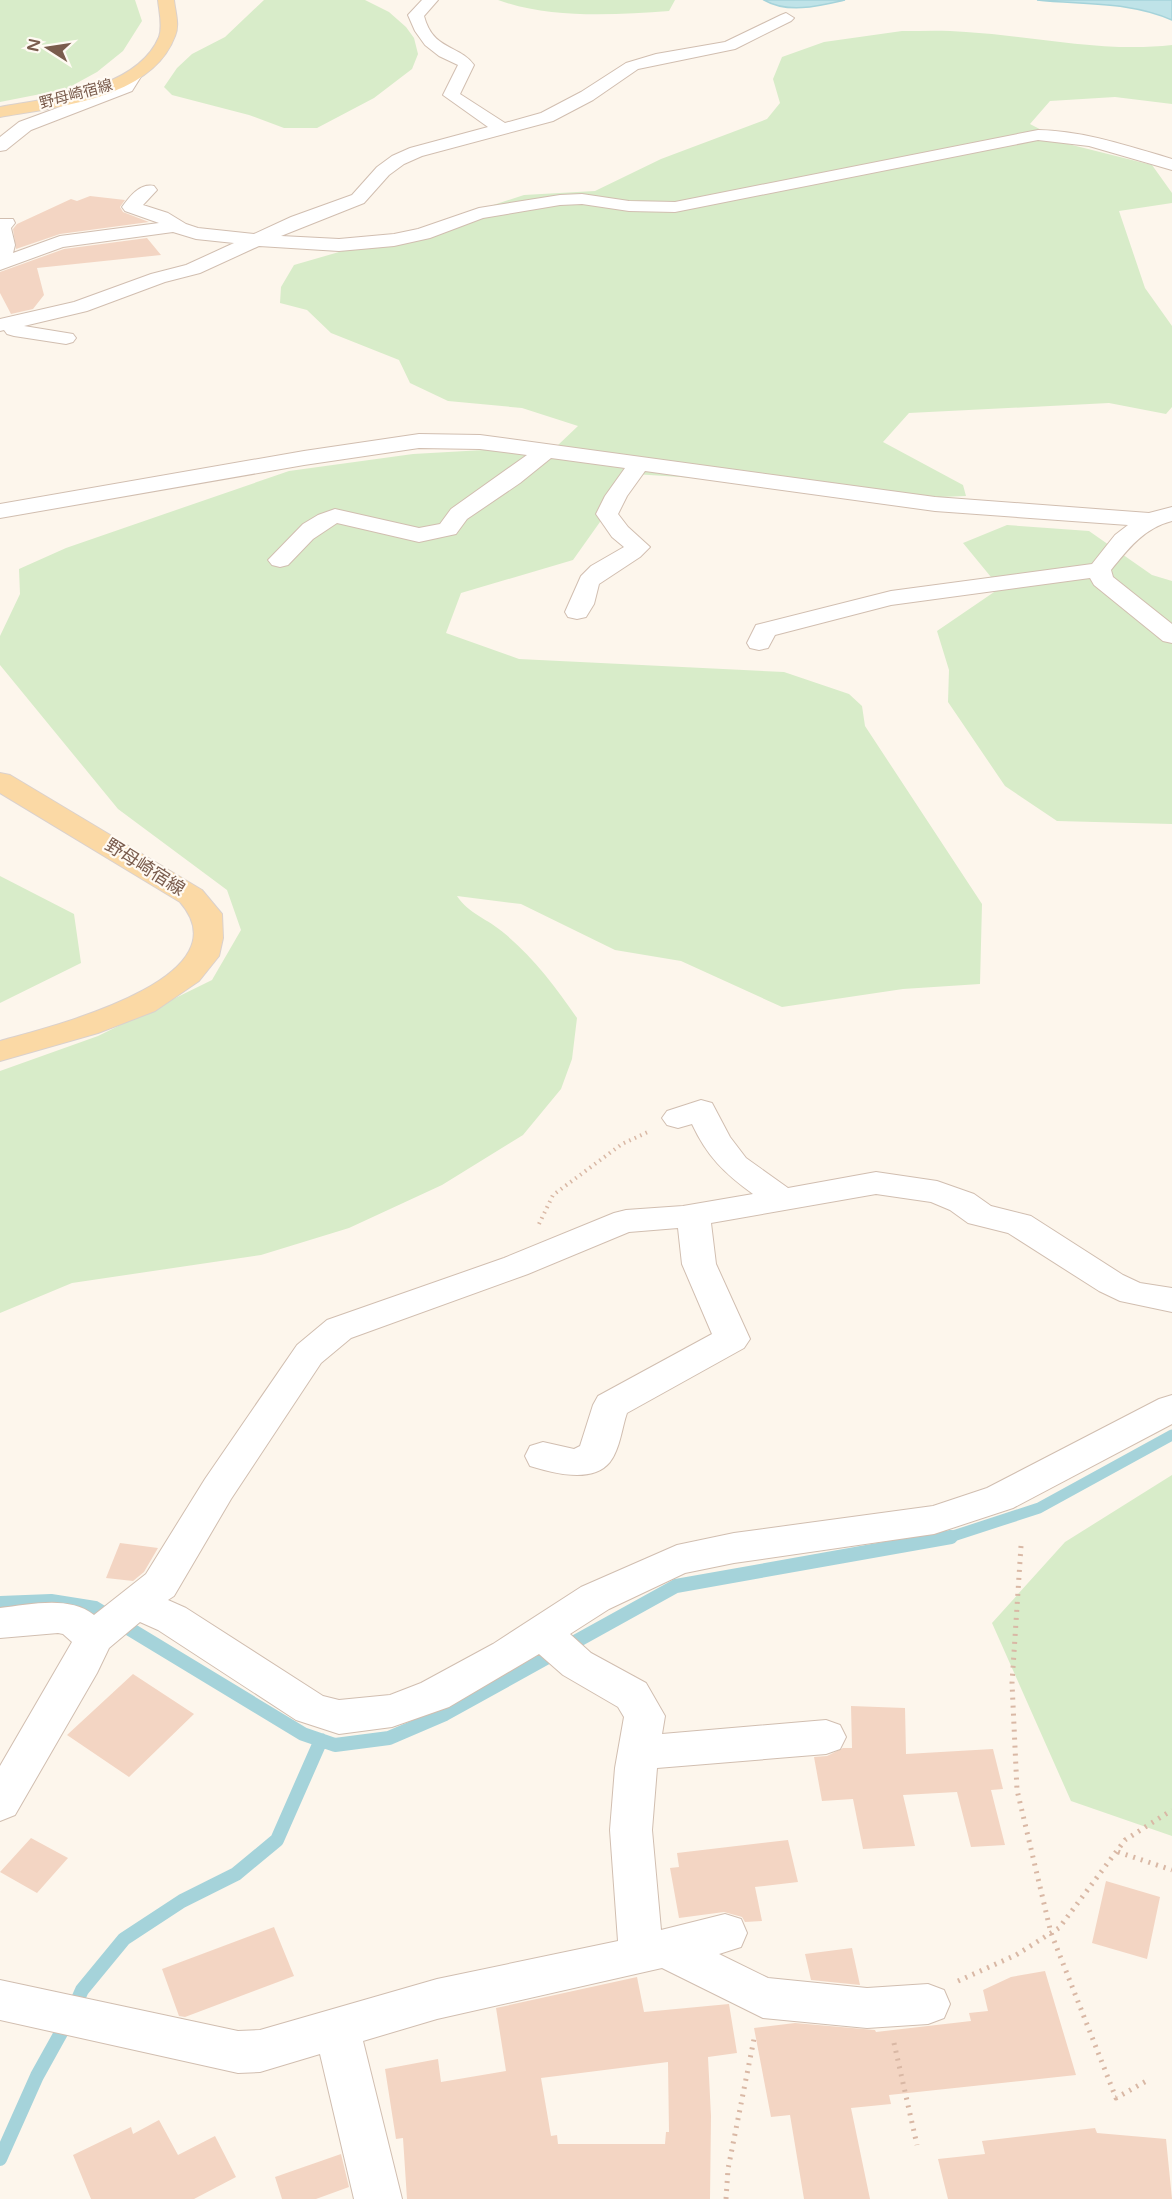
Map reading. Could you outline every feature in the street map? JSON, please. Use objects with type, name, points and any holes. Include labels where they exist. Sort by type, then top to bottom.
[{"type":"main road","name":"野母崎宿線","points":[[0,112],[93,92],[117,84],[134,75],[155,57],[168,35],[166,0]]},
{"type":"main road","name":"野母崎宿線","points":[[0,781],[148,868],[191,896],[207,914],[208,938],[204,956],[188,974],[144,1004],[87,1026],[0,1051]]},
{"type":"street","points":[[430,0],[416,15],[417,24],[440,50],[462,59],[466,64],[451,95],[502,129]]},
{"type":"street","points":[[0,326],[80,307],[158,278],[193,269],[298,220],[349,204],[358,199],[383,171],[398,160],[416,152],[547,117],[565,109],[632,66],[656,59],[729,46],[786,18]]},
{"type":"street","points":[[0,146],[25,126],[117,93],[126,88],[134,75]]},
{"type":"street","points":[[148,190],[131,207],[162,217],[176,226],[196,233],[255,240],[339,245],[394,240],[423,234],[479,213],[560,200],[582,199],[629,206],[675,207],[1038,135],[1080,138],[1172,165]]},
{"type":"street","points":[[1,264],[6,245],[2,228],[6,223]]},
{"type":"street","points":[[1,264],[60,242],[176,226]]},
{"type":"street","points":[[0,326],[66,338]]},
{"type":"street","points":[[0,511],[304,458],[418,441],[480,442],[935,504],[1161,517]]},
{"type":"street","points":[[280,560],[310,529],[323,520],[335,516],[419,535],[448,529],[459,514],[513,478],[546,451]]},
{"type":"street","points":[[577,612],[583,605],[588,583],[598,573],[638,547],[620,532],[607,514],[616,496],[639,464]]},
{"type":"street","points":[[759,643],[765,630],[891,598],[1099,570],[1123,540],[1161,517]]},
{"type":"street","points":[[1099,570],[1102,580],[1172,636]]},
{"type":"street","points":[[678,1118],[701,1110],[716,1141],[735,1165],[783,1200]]},
{"type":"street","points":[[0,1803],[83,1662],[114,1621],[160,1585],[218,1489],[309,1354],[339,1329],[516,1266],[587,1235],[626,1221],[693,1215],[876,1183],[937,1192],[962,1202],[980,1215],[1019,1224],[1111,1283],[1132,1293],[1172,1300]]},
{"type":"street","points":[[543,1456],[578,1463],[596,1454],[611,1406],[732,1339],[699,1264],[693,1215]]},
{"type":"street","points":[[0,1623],[58,1618],[74,1621],[172,1619],[310,1708],[339,1717],[392,1711],[556,1647],[595,1599],[677,1560],[734,1548],[934,1520],[1000,1498],[1172,1408]]},
{"type":"street","points":[[556,1647],[632,1695],[645,1716],[631,1830],[653,1951]]},
{"type":"street","points":[[639,1753],[826,1737]]},
{"type":"street","points":[[0,2000],[238,2052],[260,2052],[437,1999],[725,1933]]},
{"type":"street","points":[[653,1951],[763,1998],[867,2008],[885,2007],[938,1993]]},
{"type":"street","points":[[337,2029],[378,2199]]},
{"type":"path","points":[[516,1266],[553,1195],[622,1144],[678,1118]]},
{"type":"path","points":[[1021,1546],[1012,1683],[1017,1790],[1051,1933],[1116,2098],[1150,2079]]},
{"type":"path","points":[[938,1993],[1016,1955],[1059,1928],[1125,1840],[1172,1810]]},
{"type":"path","points":[[1118,1852],[1172,1870]]},
{"type":"path","points":[[726,2199],[728,2169],[763,1998]]},
{"type":"path","points":[[885,2007],[917,2145]]},
{"type":"green space","points":[[0,0],[135,0],[142,21],[123,51],[97,72],[66,89],[0,102]]},
{"type":"green space","points":[[264,0],[365,0],[389,12],[406,27],[414,38],[418,54],[412,69],[374,98],[317,128],[284,128],[249,115],[172,95],[164,87],[177,68],[192,54],[225,37]]},
{"type":"green space","points":[[498,0],[675,0],[669,11],[583,14],[539,10]]},
{"type":"green space","points":[[902,31],[958,31],[1121,47],[1172,45],[1172,104],[1115,97],[1050,101],[1030,124],[1068,144],[1152,165],[1172,193],[1172,203],[1119,211],[1145,288],[1172,326],[1172,407],[1166,414],[1109,403],[909,413],[883,442],[963,485],[966,496],[914,498],[846,488],[634,474],[573,560],[461,593],[446,633],[519,659],[784,672],[849,694],[862,706],[865,726],[982,904],[980,984],[903,989],[782,1007],[681,961],[615,950],[521,904],[457,896],[473,912],[498,928],[525,952],[552,983],[577,1018],[572,1059],[561,1089],[523,1135],[442,1185],[349,1228],[261,1255],[72,1283],[0,1313],[0,1071],[98,1036],[212,980],[241,930],[227,890],[118,809],[0,665],[0,636],[20,594],[19,569],[66,548],[289,471],[413,454],[557,446],[578,426],[522,408],[448,401],[410,383],[399,360],[331,333],[307,310],[280,303],[281,287],[294,265],[429,226],[524,195],[595,191],[661,159],[767,119],[780,103],[773,79],[782,57],[824,42]]},
{"type":"green space","points":[[1007,525],[1089,531],[1152,575],[1172,581],[1172,824],[1057,821],[1005,786],[948,702],[949,670],[937,631],[1000,588],[963,543]]},
{"type":"green space","points":[[0,876],[74,914],[81,963],[0,1003]]},
{"type":"green space","points":[[1172,1475],[1172,1836],[1071,1801],[992,1623],[1065,1542]]},
{"type":"water","points":[[764,0],[845,0],[793,8]]},
{"type":"water","points":[[1037,0],[1172,0],[1172,20],[1123,7]]},
{"type":"building","points":[[90,196],[125,200],[120,207],[123,212],[149,222],[60,234],[16,249],[13,229],[17,224],[71,199],[77,201]]},
{"type":"building","points":[[147,238],[161,255],[37,268],[44,295],[33,309],[11,314],[0,293],[0,272],[64,249]]},
{"type":"building","points":[[120,1543],[158,1548],[144,1572],[133,1581],[106,1578]]},
{"type":"building","points":[[133,1674],[194,1714],[129,1777],[67,1735]]},
{"type":"building","points":[[851,1706],[905,1708],[906,1754],[993,1749],[1003,1789],[991,1790],[1005,1845],[971,1847],[957,1792],[903,1795],[915,1846],[863,1849],[853,1799],[822,1801],[814,1757],[827,1756],[843,1748],[852,1748]]},
{"type":"building","points":[[31,1838],[68,1858],[37,1893],[0,1872]]},
{"type":"building","points":[[788,1840],[798,1882],[755,1887],[762,1921],[745,1922],[742,1917],[724,1912],[679,1918],[670,1868],[679,1867],[677,1853]]},
{"type":"building","points":[[1106,1881],[1160,1897],[1147,1959],[1092,1943]]},
{"type":"building","points":[[274,1927],[294,1976],[185,2017],[179,2016],[162,1969]]},
{"type":"building","points":[[852,1948],[860,1985],[811,1980],[805,1954]]},
{"type":"building","points":[[1045,1971],[1076,2075],[889,2095],[891,2104],[851,2108],[870,2199],[804,2199],[790,2115],[771,2117],[754,2028],[795,2023],[875,2030],[876,2032],[971,2021],[969,2013],[988,2011],[983,1990],[1011,1977]]},
{"type":"building","points":[[637,1977],[644,2012],[729,2004],[737,2053],[708,2057],[711,2116],[710,2199],[407,2199],[403,2138],[396,2139],[385,2069],[438,2059],[441,2082],[506,2071],[496,2008]],"holes":[[[668,2062],[669,2132],[666,2132],[665,2144],[558,2144],[557,2135],[551,2136],[541,2078]]]},
{"type":"building","points":[[159,2120],[178,2155],[215,2136],[236,2177],[194,2199],[91,2199],[73,2155],[131,2127],[133,2134]]},
{"type":"building","points":[[1095,2128],[1097,2133],[1166,2139],[1172,2199],[948,2199],[938,2159],[985,2154],[982,2141]]},
{"type":"building","points":[[341,2154],[349,2187],[316,2199],[282,2199],[275,2177]]},
{"type":"waterway","points":[[949,1537],[1039,1508],[1172,1435]]},
{"type":"waterway","points":[[321,1740],[335,1745],[389,1738],[445,1714],[676,1586],[949,1537]]},
{"type":"waterway","points":[[0,1603],[51,1601],[95,1608],[303,1734],[321,1740]]},
{"type":"waterway","points":[[74,2008],[82,1990],[124,1939],[182,1901],[236,1874],[277,1840],[321,1740]]},
{"type":"waterway","points":[[0,2159],[37,2076],[67,2022]]}]
